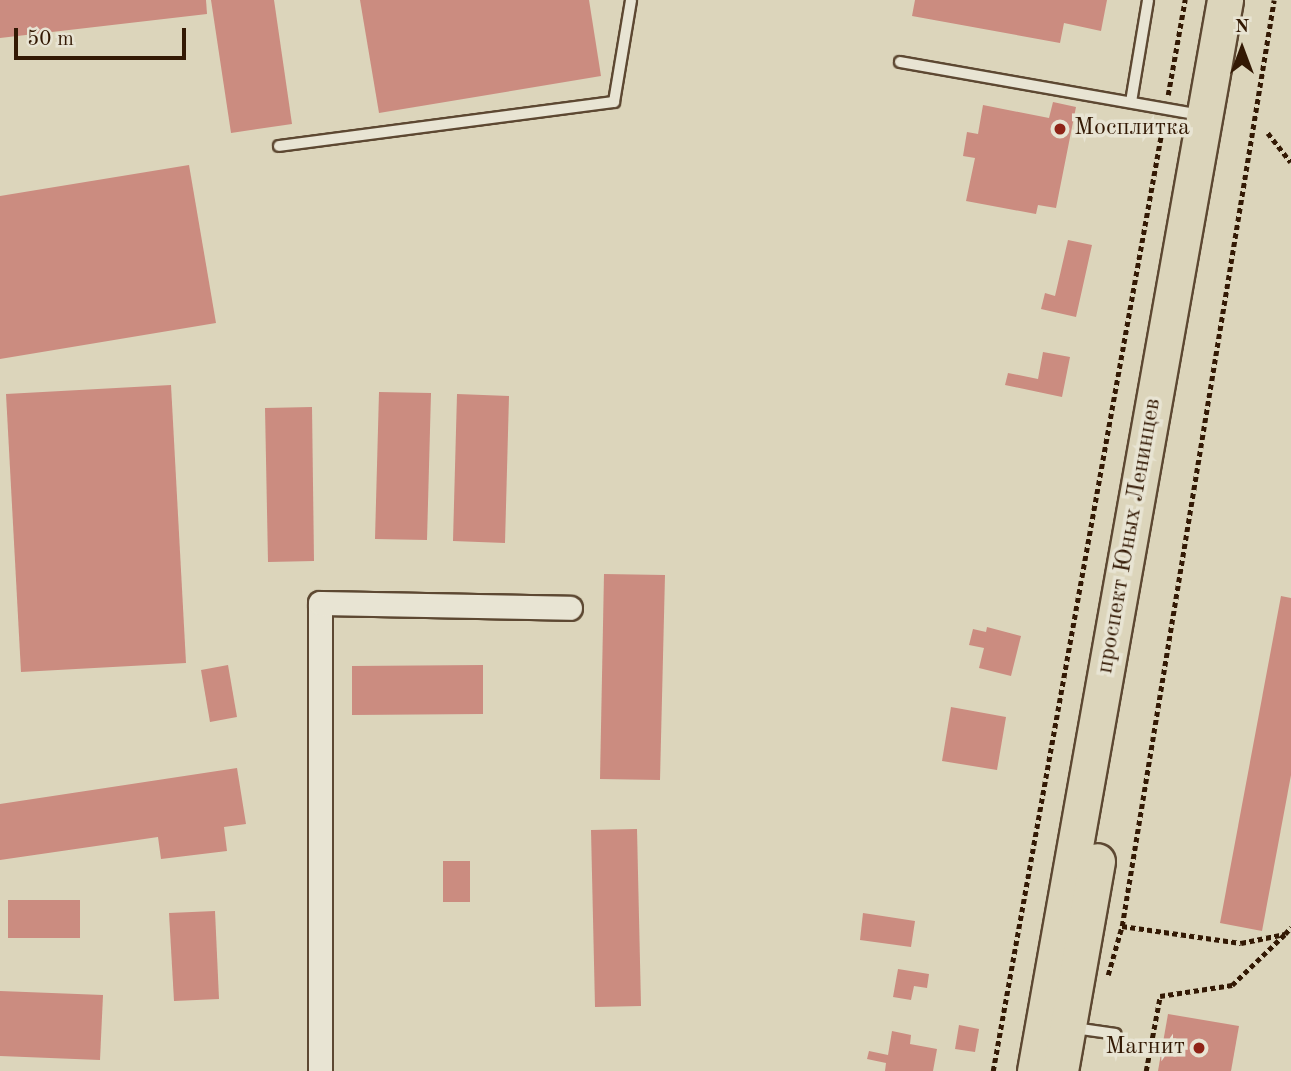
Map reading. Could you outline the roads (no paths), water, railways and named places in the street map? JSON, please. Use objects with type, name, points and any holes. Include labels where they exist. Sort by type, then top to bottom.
[{"type":"main road","name":"проспект Юных Ленинцев","points":[[1035,1071],[1225,0]]},
{"type":"main road","name":"проспект Юных Ленинцев","points":[[1060,1071],[1248,0]]},
{"type":"street","points":[[320,1071],[320,603],[570,608]]},
{"type":"lane","points":[[279,146],[614,102],[631,0]]},
{"type":"lane","points":[[1132,102],[1148,0]]},
{"type":"lane","points":[[900,62],[1204,115]]},
{"type":"lane","points":[[1068,1027],[1116,1034]]},
{"type":"place","name":"Мосплитка","points":[[1060,129]]},
{"type":"place","name":"Магнит","points":[[1199,1048]]}]
